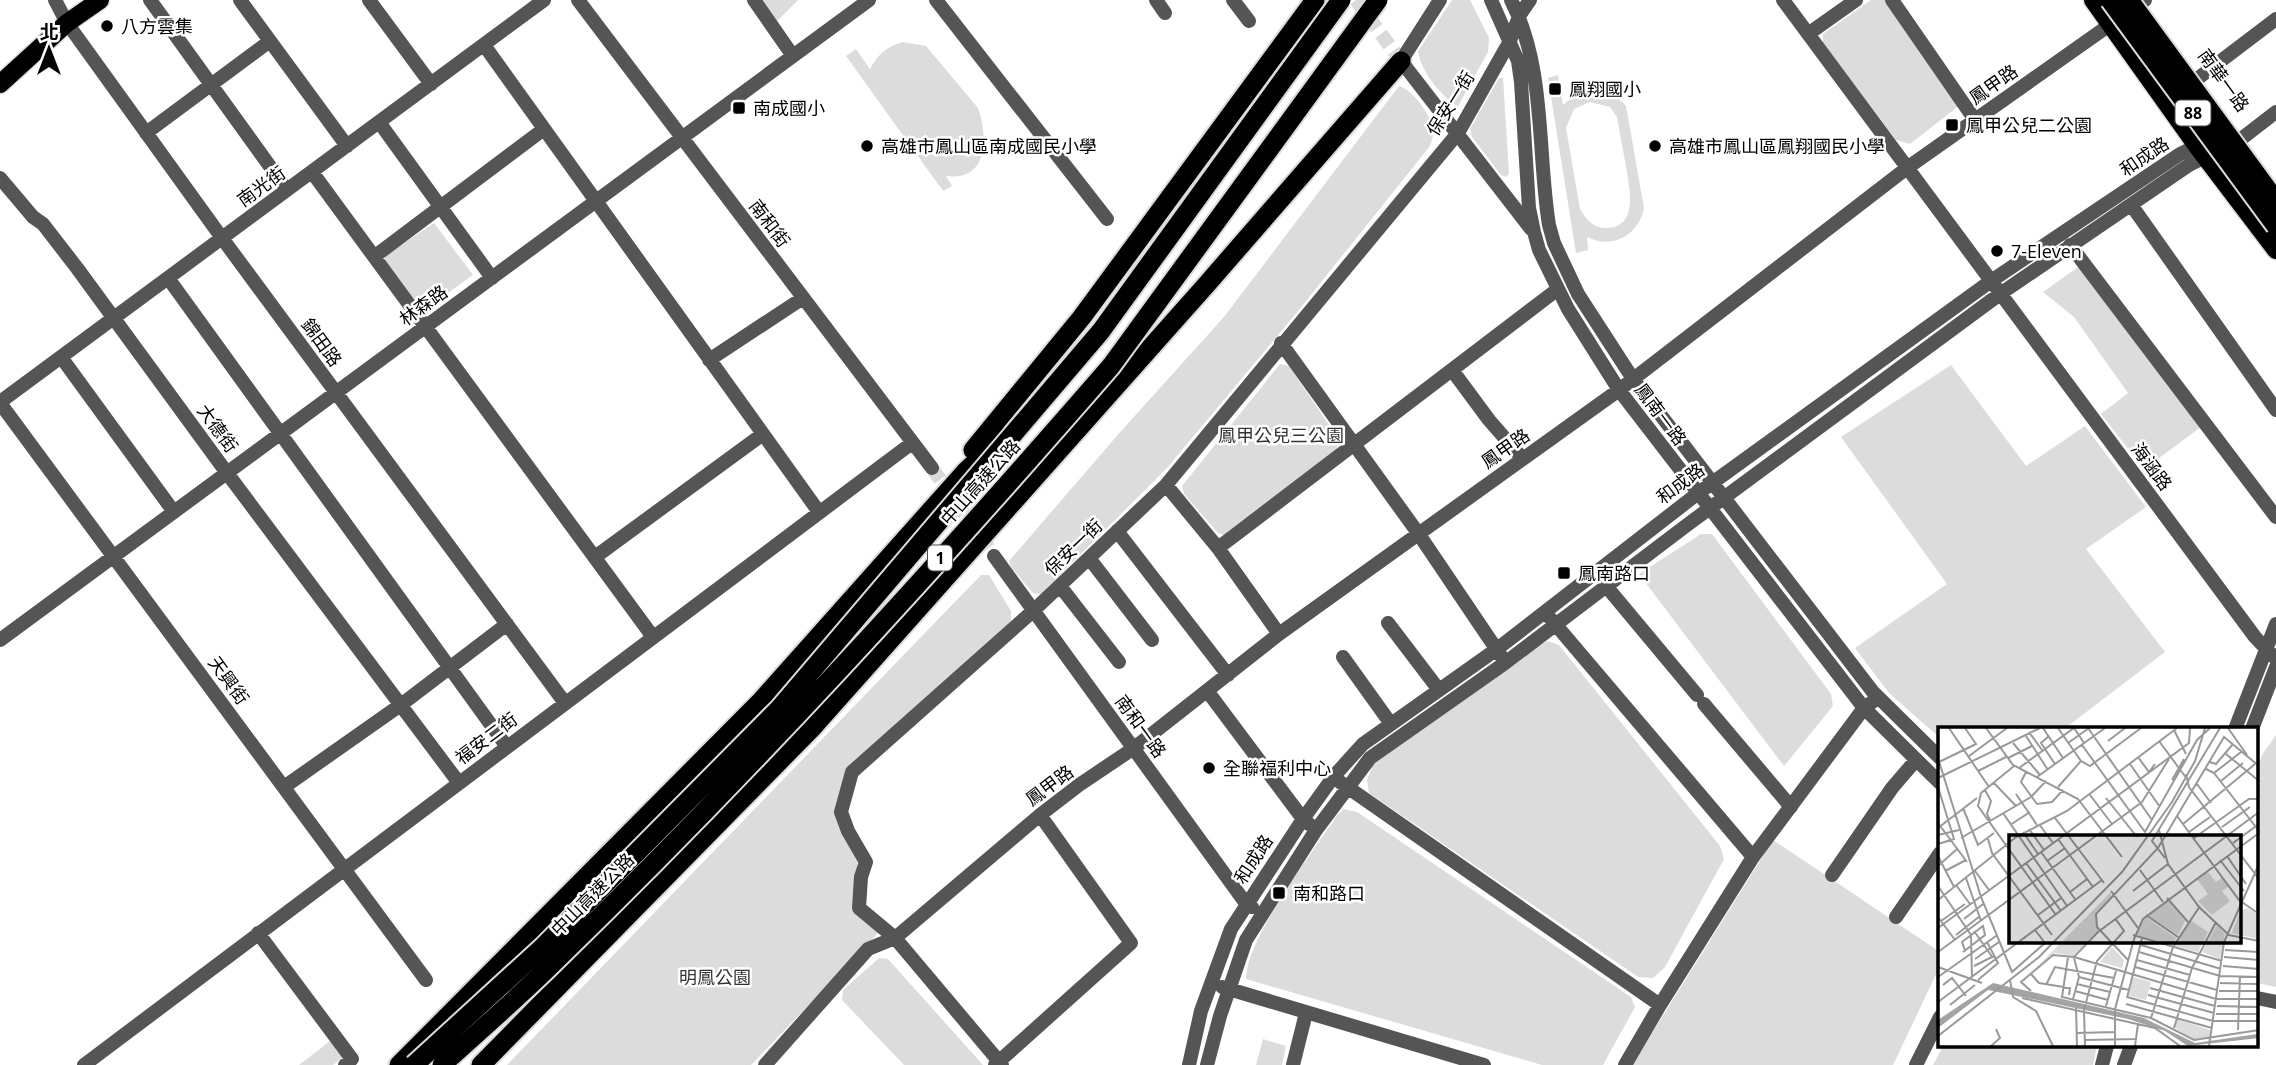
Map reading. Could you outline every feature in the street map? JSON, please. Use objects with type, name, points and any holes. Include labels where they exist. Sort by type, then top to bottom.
[{"type":"highway","points":[[760,702],[895,544],[1082,317],[1315,0]]},
{"type":"highway","name":"中山高速公路","points":[[414,1065],[543,947],[780,708],[1101,331],[1341,0]]},
{"type":"highway","name":"中山高速公路","points":[[442,1065],[555,962],[796,718],[1064,421],[1111,366],[1378,0]]},
{"type":"highway","name":"88","points":[[2110,0],[2276,226]]},
{"type":"highway","name":"88","points":[[2138,1],[2276,201]]},
{"type":"highway","points":[[481,1065],[813,727],[1401,61]]},
{"type":"highway","points":[[399,1065],[760,702],[965,471],[1058,383]]},
{"type":"highway","points":[[813,727],[1032,470],[1064,421]]},
{"type":"highway","points":[[467,1065],[537,996],[599,946]]},
{"type":"highway","points":[[386,1065],[466,997]]},
{"type":"main road","points":[[0,84],[67,23],[100,0]]},
{"type":"main road","points":[[2093,0],[2276,250]]},
{"type":"main road","name":"南華一路","points":[[2138,1],[2276,185]]},
{"type":"street","name":"錦田路","points":[[55,0],[67,23],[222,238],[565,703]]},
{"type":"street","points":[[150,0],[287,190]]},
{"type":"street","points":[[240,0],[346,146]]},
{"type":"street","points":[[369,0],[431,84]]},
{"type":"street","name":"南光街","points":[[0,403],[544,0]]},
{"type":"street","name":"南和街","points":[[578,0],[932,468]]},
{"type":"street","points":[[754,0],[793,56]]},
{"type":"street","name":"林森路","points":[[0,640],[869,0]]},
{"type":"street","points":[[936,0],[1107,219]]},
{"type":"street","points":[[1156,0],[1165,13]]},
{"type":"street","points":[[1233,0],[1249,21]]},
{"type":"street","points":[[1440,0],[1401,61],[1534,232],[1549,225]]},
{"type":"street","name":"鳳南一路","points":[[1491,0],[1518,61],[1529,208],[1539,250],[1558,289],[1619,390],[1709,510],[1864,708],[1938,781]]},
{"type":"street","name":"鳳南一路","points":[[1511,0],[1531,52],[1549,225],[1554,243],[1578,294],[1633,379],[1878,698],[1938,756]]},
{"type":"street","name":"保安一街","points":[[999,1064],[895,937],[859,908],[861,877],[866,862],[848,831],[841,812],[852,772],[1033,611],[1166,485],[1281,343],[1458,133],[1530,0]]},
{"type":"street","name":"海涵路","points":[[1783,0],[2255,637],[2272,654]]},
{"type":"street","points":[[1808,34],[1856,0]]},
{"type":"street","points":[[1892,0],[1975,120]]},
{"type":"street","name":"鳳甲路","points":[[765,1065],[868,949],[895,937],[1040,815],[1208,692],[1279,634],[1619,390],[1907,168],[2111,24],[2138,1]]},
{"type":"street","points":[[2197,79],[2276,19]]},
{"type":"street","points":[[146,133],[270,41]]},
{"type":"street","points":[[484,45],[819,512]]},
{"type":"street","points":[[2241,139],[2276,113]]},
{"type":"street","points":[[379,122],[492,278]]},
{"type":"street","points":[[375,256],[544,129]]},
{"type":"street","name":"和成路","points":[[1208,1065],[1246,940],[1316,830],[1370,758],[1505,663],[2000,294],[2189,165],[2219,136],[2241,139]]},
{"type":"street","name":"和成路","points":[[1189,1065],[1211,982],[1231,929],[1303,819],[1334,776],[1363,744],[1497,649],[1697,494],[1991,281],[2180,154],[2202,151]]},
{"type":"street","points":[[312,172],[653,637]]},
{"type":"street","name":"大德街","points":[[0,178],[33,217],[43,224],[459,783]]},
{"type":"street","points":[[2132,206],[2276,410]]},
{"type":"street","points":[[2070,245],[2276,517]]},
{"type":"street","points":[[168,278],[507,747]]},
{"type":"street","points":[[1218,548],[1558,289]]},
{"type":"street","points":[[712,363],[803,298]]},
{"type":"street","points":[[1281,343],[1418,533],[1505,663]]},
{"type":"street","points":[[61,357],[174,512]]},
{"type":"street","points":[[1452,370],[1489,420],[1523,459]]},
{"type":"street","name":"天興街","points":[[0,403],[426,980]]},
{"type":"street","points":[[595,557],[763,434]]},
{"type":"street","name":"福安二街","points":[[84,1065],[912,443]]},
{"type":"street","points":[[1166,485],[1218,548],[1279,634]]},
{"type":"street","points":[[1117,531],[1228,675]]},
{"type":"street","name":"南和一路","points":[[994,556],[1247,905]]},
{"type":"street","points":[[1089,558],[1152,640]]},
{"type":"street","points":[[1060,586],[1119,662]]},
{"type":"street","points":[[1606,586],[1791,807]]},
{"type":"street","points":[[1544,612],[1753,857]]},
{"type":"street","points":[[1388,623],[1439,690]]},
{"type":"street","points":[[284,787],[402,704],[507,624]]},
{"type":"street","points":[[2236,727],[2272,654],[2276,624]]},
{"type":"street","points":[[1343,657],[1391,724]]},
{"type":"street","points":[[2253,727],[2276,667]]},
{"type":"street","points":[[1208,692],[1303,819],[1316,830]]},
{"type":"street","points":[[1625,1065],[1753,857],[1864,708],[1878,698]]},
{"type":"street","points":[[1832,875],[1892,788],[1916,760]]},
{"type":"street","points":[[1334,776],[1346,788],[1660,1005]]},
{"type":"street","points":[[999,1064],[1131,943],[1040,815]]},
{"type":"street","points":[[1896,917],[1938,856]]},
{"type":"street","points":[[1247,905],[1262,911]]},
{"type":"street","points":[[258,933],[349,1062]]},
{"type":"street","points":[[1211,982],[1229,990],[1484,1065]]},
{"type":"street","points":[[2258,998],[2276,1002]]},
{"type":"street","points":[[1293,1065],[1306,1013]]},
{"type":"street","points":[[1916,1065],[1938,1021]]},
{"type":"street","points":[[2102,1065],[2106,1048]]},
{"type":"street","points":[[2124,1065],[2130,1048]]},
{"type":"green space","points":[[757,0],[798,0],[774,24]]},
{"type":"green space","points":[[1452,0],[1470,0],[1489,38],[1488,52],[1458,106],[1432,82],[1418,51]]},
{"type":"green space","points":[[1871,0],[1885,0],[1960,105],[1910,144],[1896,140],[1823,43],[1823,34]]},
{"type":"green space","points":[[903,42],[926,46],[978,108],[981,119],[984,144],[978,164],[971,172],[960,176],[946,176],[952,186],[943,191],[846,56],[856,49],[870,69],[883,52]]},
{"type":"green space","points":[[1558,75],[1563,105],[1579,94],[1595,90],[1610,94],[1626,106],[1644,208],[1636,226],[1623,237],[1606,242],[1587,237],[1588,250],[1576,253],[1548,78]],"holes":[[[1590,102],[1610,107],[1617,117],[1630,205],[1623,221],[1616,226],[1605,228],[1590,222],[1580,209],[1566,128],[1574,109]]]},
{"type":"green space","points":[[1499,78],[1503,78],[1509,174],[1506,177],[1501,175],[1472,137],[1470,129]]},
{"type":"green space","points":[[1399,86],[1415,97],[1429,117],[1433,131],[1430,146],[1294,316],[1167,468],[1041,594],[1033,593],[1009,561],[1224,317]]},
{"type":"green space","points":[[434,223],[473,275],[427,308],[419,306],[386,263],[385,256]]},
{"type":"green space","points":[[2081,265],[2201,427],[2144,469],[2101,414],[2128,393],[2074,317],[2043,292]]},
{"type":"green space","name":"鳳甲公兒三公園","points":[[1280,364],[1289,366],[1340,441],[1336,450],[1226,536],[1218,533],[1184,494],[1182,486]]},
{"type":"green space","points":[[1951,365],[2026,466],[2085,426],[2146,507],[2086,549],[2165,652],[2067,727],[1938,727],[1938,736],[1889,693],[1855,648],[1947,584],[1841,437]]},
{"type":"green space","points":[[1701,534],[1712,534],[1831,694],[1833,706],[1784,766],[1639,574]]},
{"type":"green space","name":"明鳳公園","points":[[981,575],[989,575],[1011,611],[1011,622],[843,781],[838,814],[858,859],[853,911],[878,933],[751,1065],[507,1065]]},
{"type":"green space","points":[[1548,641],[1559,645],[1720,846],[1724,859],[1665,967],[1653,978],[1638,977],[1369,793],[1367,780],[1373,765],[1532,649]]},
{"type":"green space","points":[[2276,735],[2276,987],[2258,983],[2258,765]]},
{"type":"green space","points":[[1344,809],[1357,812],[1631,997],[1635,1007],[1603,1065],[1542,1065],[1246,979],[1257,941],[1269,919],[1314,849]]},
{"type":"green space","points":[[1773,840],[1938,951],[1938,970],[1893,1065],[1632,1065]]},
{"type":"green space","points":[[879,958],[888,959],[983,1065],[904,1065],[842,1000],[843,990]]},
{"type":"green space","points":[[1263,1039],[1286,1046],[1282,1065],[1256,1065]]},
{"type":"green space","points":[[330,1041],[343,1057],[333,1065],[299,1065]]},
{"type":"green space","points":[[1942,1048],[2097,1048],[2093,1065],[1933,1065]]},
{"type":"tunnel","points":[[1356,0],[1401,61]]},
{"type":"tunnel","points":[[932,468],[994,556]]},
{"type":"place","name":"八方雲集","points":[[107,26]]},
{"type":"place","name":"鳳翔國小","points":[[1555,89]]},
{"type":"place","name":"南成國小","points":[[739,108]]},
{"type":"place","name":"鳳甲公兒二公園","points":[[1952,125]]},
{"type":"place","name":"高雄市鳳山區南成國民小學","points":[[867,146]]},
{"type":"place","name":"高雄市鳳山區鳳翔國民小學","points":[[1655,146]]},
{"type":"place","name":"7-Eleven","points":[[1997,251]]},
{"type":"place","name":"鳳南路口","points":[[1564,573]]},
{"type":"place","name":"全聯福利中心","points":[[1209,768]]},
{"type":"place","name":"南和路口","points":[[1279,893]]}]
